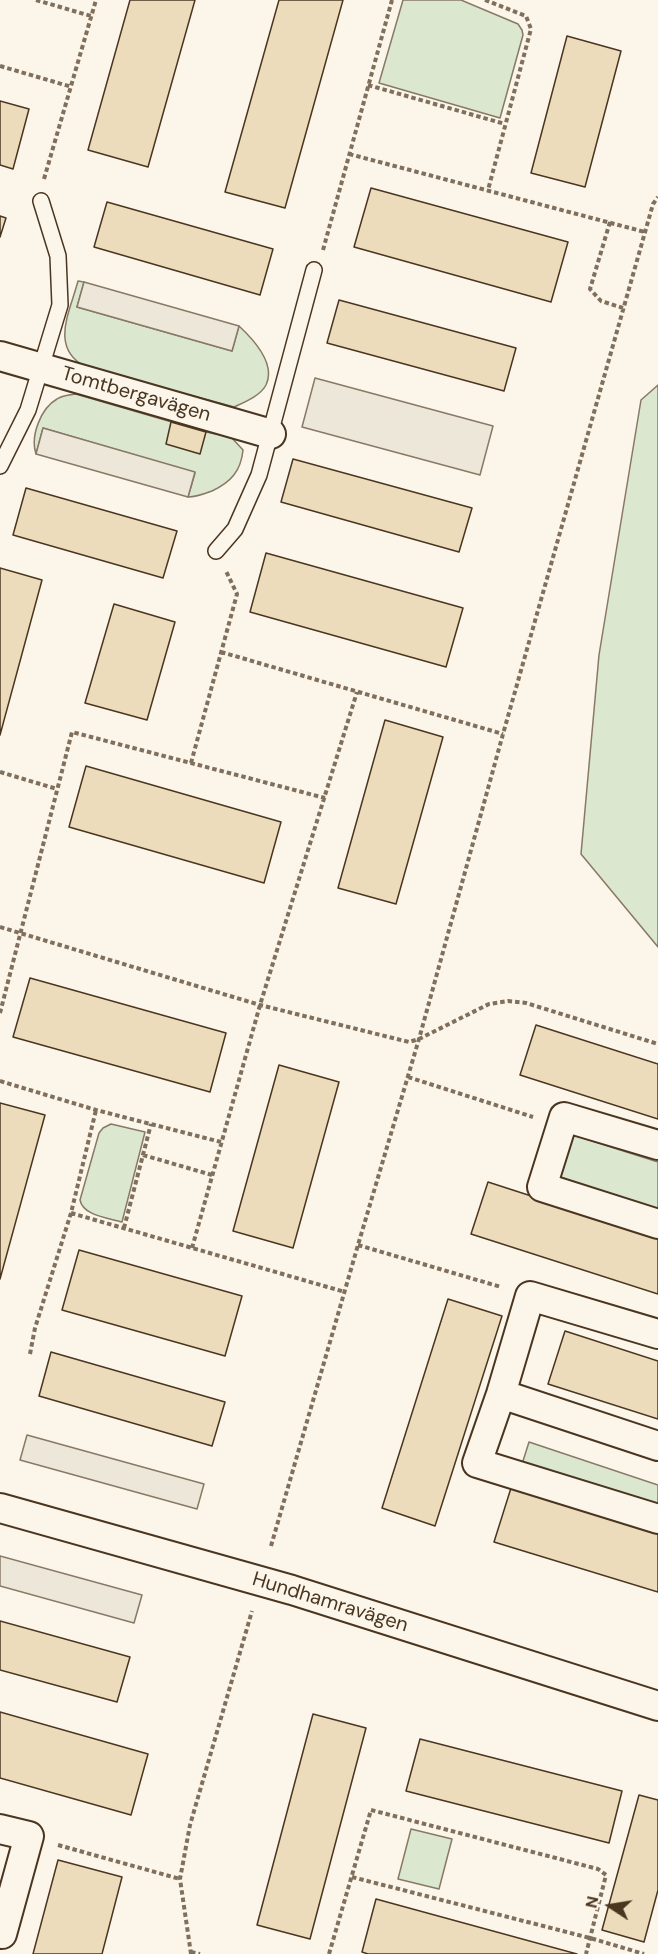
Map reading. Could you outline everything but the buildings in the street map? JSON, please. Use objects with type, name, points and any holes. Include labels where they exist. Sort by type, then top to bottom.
[{"type":"street","name":"Tomtbergavägen","points":[[0,356],[271,434]]},
{"type":"street","points":[[658,1145],[564,1117],[542,1187],[658,1224]]},
{"type":"street","points":[[658,1334],[530,1296],[501,1394],[477,1463],[658,1519]]},
{"type":"street","points":[[501,1394],[658,1446]]},
{"type":"street","name":"Hundhamravägen","points":[[0,1508],[292,1590],[658,1706]]},
{"type":"street","points":[[0,1828],[29,1836],[2,1934],[0,1933]]},
{"type":"lane","points":[[0,466],[28,410],[60,305],[58,256],[41,201]]},
{"type":"lane","points":[[216,551],[235,529],[259,475],[314,270]]},
{"type":"path","points":[[36,0],[91,16]]},
{"type":"path","points":[[41,201],[45,177],[96,0]]},
{"type":"path","points":[[314,270],[325,245],[392,0]]},
{"type":"path","points":[[485,0],[526,16],[531,29],[488,190]]},
{"type":"path","points":[[0,66],[72,87]]},
{"type":"path","points":[[368,85],[505,124]]},
{"type":"path","points":[[349,154],[645,232]]},
{"type":"path","points":[[271,1546],[419,1039],[623,308],[653,204],[658,197]]},
{"type":"path","points":[[610,222],[590,289],[601,301],[623,308]]},
{"type":"path","points":[[191,763],[237,594],[216,551]]},
{"type":"path","points":[[221,652],[503,734]]},
{"type":"path","points":[[192,1248],[260,1005],[357,692]]},
{"type":"path","points":[[0,1013],[72,732],[325,798]]},
{"type":"path","points":[[0,772],[57,789]]},
{"type":"path","points":[[0,927],[260,1005],[409,1042],[489,1004],[508,1001],[526,1003],[658,1044]]},
{"type":"path","points":[[408,1077],[562,1126]]},
{"type":"path","points":[[0,1081],[96,1110],[221,1142]]},
{"type":"path","points":[[30,1354],[35,1328],[71,1213],[96,1110]]},
{"type":"path","points":[[124,1228],[151,1124]]},
{"type":"path","points":[[142,1155],[212,1175]]},
{"type":"path","points":[[71,1213],[345,1292]]},
{"type":"path","points":[[358,1245],[530,1296]]},
{"type":"path","points":[[200,1954],[191,1953],[180,1879],[190,1825],[253,1607]]},
{"type":"path","points":[[329,1954],[371,1810],[598,1869],[606,1875],[586,1954]]},
{"type":"path","points":[[29,1836],[180,1879]]},
{"type":"path","points":[[352,1877],[644,1954]]},
{"type":"green space","points":[[403,0],[461,0],[518,24],[523,35],[500,118],[379,83]]},
{"type":"green space","points":[[78,281],[84,282],[77,307],[232,351],[239,326],[251,338],[266,361],[268,377],[266,385],[256,395],[234,407],[86,367],[68,350],[65,340],[67,317]]},
{"type":"green space","points":[[658,385],[658,947],[581,854],[599,655],[641,400]]},
{"type":"green space","points":[[76,394],[206,432],[231,437],[243,450],[240,464],[230,480],[219,488],[188,497],[195,473],[43,428],[36,454],[34,439],[38,423],[46,409],[59,398]]},
{"type":"green space","points":[[111,1124],[145,1132],[122,1222],[91,1213],[86,1210],[80,1200],[99,1133]]},
{"type":"green space","points":[[570,1134],[658,1162],[658,1211],[556,1178]]},
{"type":"green space","points":[[529,1442],[658,1485],[658,1530],[516,1483]]},
{"type":"green space","points":[[411,1829],[452,1839],[439,1889],[398,1879]]},
{"type":"shaded area","points":[[84,282],[239,326],[232,351],[77,307]]},
{"type":"shaded area","points":[[315,378],[493,426],[480,475],[302,427]]},
{"type":"shaded area","points":[[43,428],[195,472],[188,497],[36,454]]},
{"type":"shaded area","points":[[27,1435],[204,1484],[197,1509],[20,1460]]},
{"type":"shaded area","points":[[0,1556],[142,1595],[134,1623],[0,1586]]}]
